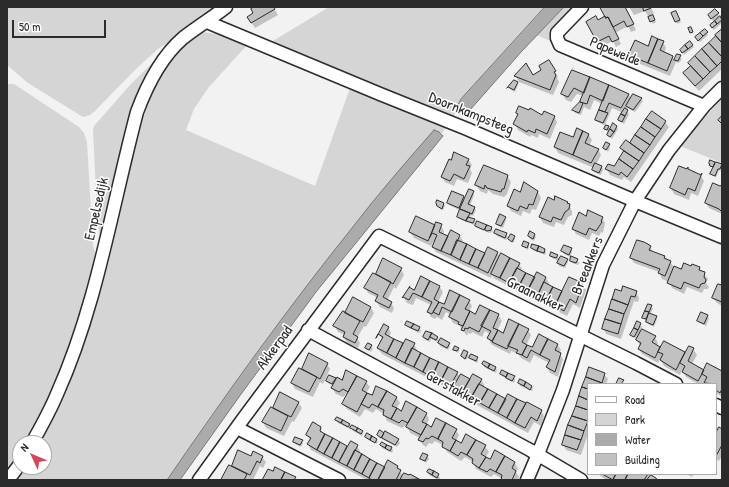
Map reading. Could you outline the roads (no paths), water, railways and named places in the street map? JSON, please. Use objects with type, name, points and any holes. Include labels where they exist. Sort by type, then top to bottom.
[{"type":"street","name":"Empelsedijk","points":[[36,435],[57,394],[82,329],[136,118],[145,90],[175,46],[183,38],[226,7]]},
{"type":"street","name":"Papeweide","points":[[582,7],[557,33],[556,38],[560,45],[704,106]]},
{"type":"street","name":"Doornkampsteeg","points":[[207,22],[467,129],[722,237]]},
{"type":"street","name":"Breeakkers","points":[[527,480],[563,390],[579,335],[603,265],[635,201],[670,150],[704,106],[722,88]]},
{"type":"street","name":"Graanakker","points":[[379,236],[674,383]]},
{"type":"street","name":"Akkerpad","points":[[199,480],[308,330],[379,236]]},
{"type":"street","name":"Gerstakker","points":[[308,330],[538,454],[581,480]]},
{"type":"street","points":[[237,428],[339,480]]},
{"type":"water","points":[[545,7],[564,7],[522,51],[470,110],[465,114],[459,114],[456,109],[461,99]]},
{"type":"water","points":[[434,130],[443,136],[316,292],[180,480],[167,480],[234,384],[304,289],[372,203]]}]
